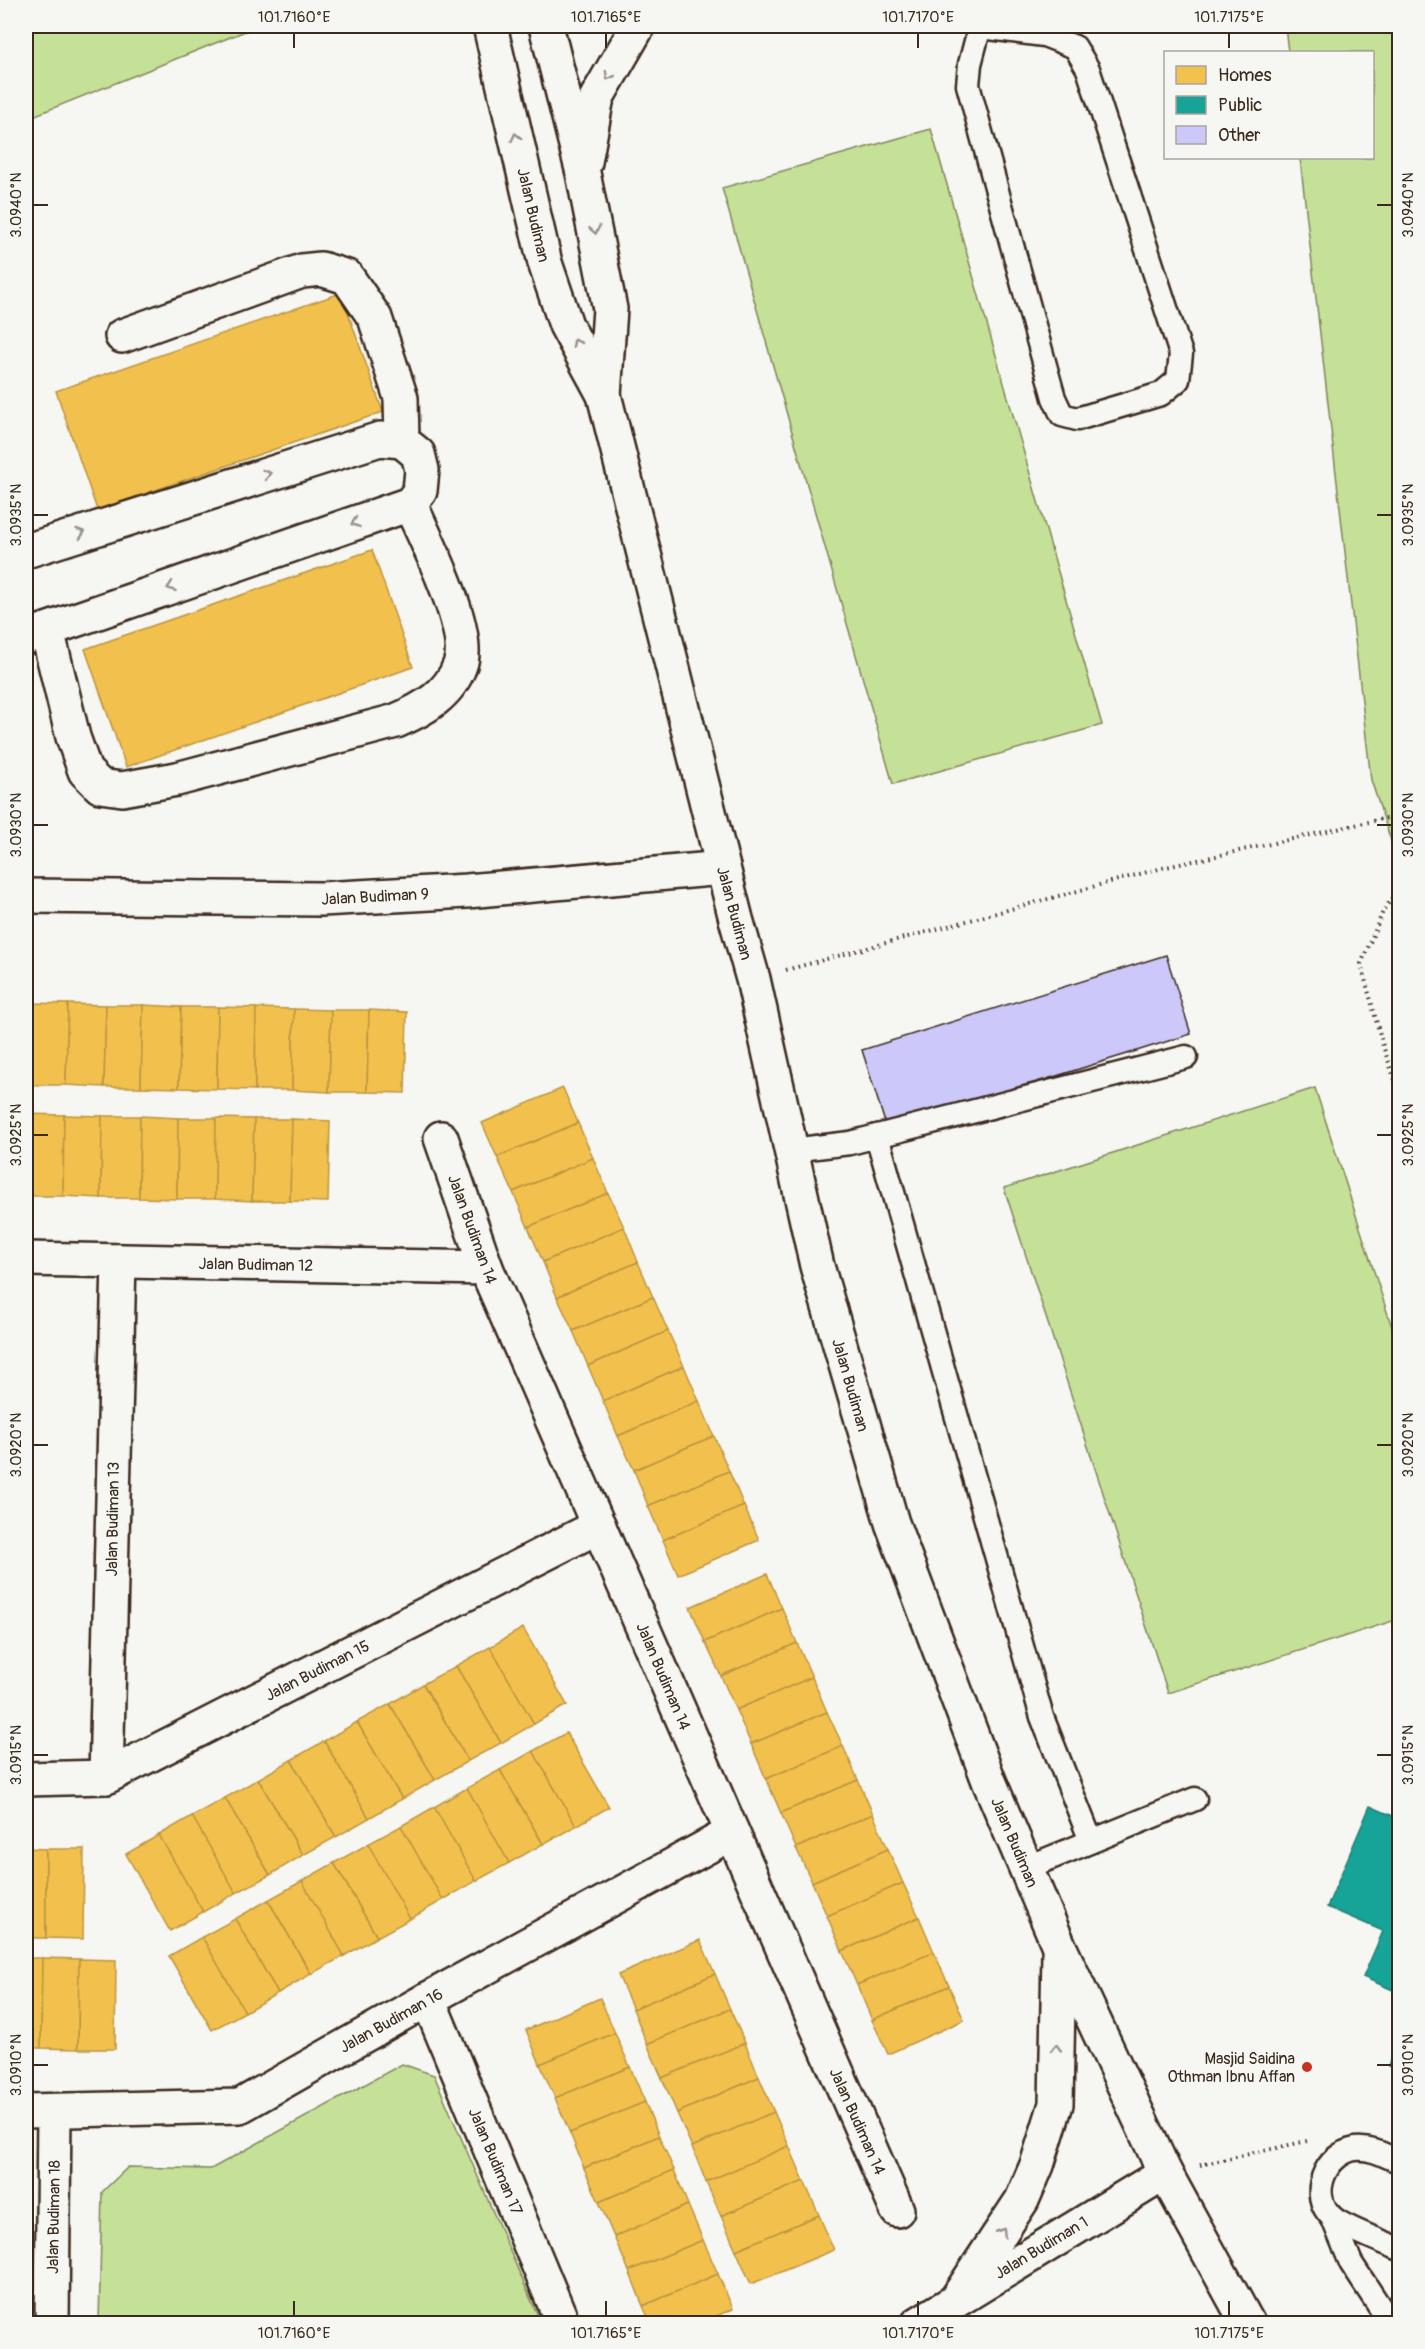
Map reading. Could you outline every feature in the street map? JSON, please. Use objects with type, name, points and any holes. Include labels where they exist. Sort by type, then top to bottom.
[{"type":"street","name":"Jalan Budiman","points":[[490,26],[545,263],[566,325],[604,395],[753,979],[817,1266],[892,1523],[989,1781],[1059,1946],[1165,2173],[1248,2324]]},
{"type":"street","name":"Jalan Budiman","points":[[546,26],[583,173],[610,309],[604,395]]},
{"type":"street","points":[[583,173],[597,97],[638,26]]},
{"type":"street","points":[[122,336],[302,271],[321,269],[347,277],[375,318],[401,398],[402,441]]},
{"type":"street","points":[[26,551],[380,439],[402,441],[418,454],[422,470],[420,491],[410,504],[36,634],[85,771],[100,786],[122,789],[177,779],[396,721],[425,708],[446,688],[461,664],[462,642],[456,612],[410,504]]},
{"type":"street","name":"Jalan Budiman 9","points":[[26,896],[321,899],[467,891],[723,868]]},
{"type":"street","name":"Jalan Budiman 14","points":[[441,1138],[486,1268],[897,2210]]},
{"type":"street","name":"Jalan Budiman 12","points":[[26,1259],[486,1268]]},
{"type":"street","name":"Jalan Budiman 13","points":[[106,1777],[119,1261]]},
{"type":"street","name":"Jalan Budiman 15","points":[[26,1779],[106,1777],[599,1526]]},
{"type":"street","name":"Jalan Budiman 16","points":[[40,2111],[240,2106],[428,1999],[732,1833]]},
{"type":"street","points":[[958,2298],[1022,2199],[1037,2165],[1056,2104],[1059,1946]]},
{"type":"street","name":"Jalan Budiman 17","points":[[428,1999],[563,2324]]},
{"type":"street","name":"Jalan Budiman 18","points":[[40,2111],[52,2324]]},
{"type":"street","name":"Jalan Budiman 1","points":[[918,2324],[1165,2173]]},
{"type":"lane","points":[[980,26],[1044,35],[1075,47],[1088,69],[1181,354],[1178,380],[1161,394],[1077,419],[1062,414],[1054,398],[968,85],[970,64],[980,26]]},
{"type":"lane","points":[[791,1150],[850,1143],[1186,1058]]},
{"type":"lane","points":[[877,1136],[1042,1717],[1091,1841]]},
{"type":"lane","points":[[1026,1868],[1195,1799]]},
{"type":"lane","points":[[1392,2324],[1351,2263],[1322,2199],[1320,2187],[1324,2173],[1332,2161],[1342,2153],[1356,2149],[1372,2150],[1400,2162]]},
{"type":"lane","points":[[1333,2219],[1400,2249]]},
{"type":"path","points":[[753,979],[1162,868],[1400,815]]},
{"type":"path","points":[[1400,889],[1384,909],[1361,964],[1383,1046],[1400,1094]]},
{"type":"path","points":[[1165,2173],[1307,2141],[1342,2153]]},
{"type":"green space","points":[[26,26],[258,26],[26,119]]},
{"type":"green space","points":[[1285,26],[1399,26],[1399,865],[1371,780],[1300,159],[1374,159],[1374,51],[1288,51]]},
{"type":"green space","points":[[931,129],[1102,725],[893,784],[722,188]]},
{"type":"green space","points":[[1315,1088],[1399,1349],[1399,1619],[1168,1693],[1004,1188]]},
{"type":"green space","points":[[402,2064],[434,2075],[541,2323],[99,2323],[102,2192],[128,2167],[211,2169]]},
{"type":"building: Homes","points":[[341,293],[383,412],[97,510],[56,391]]},
{"type":"building: Homes","points":[[372,550],[413,667],[126,767],[85,649]]},
{"type":"building: Homes","points":[[26,1003],[30,1003],[28,1085],[26,1085]]},
{"type":"building: Homes","points":[[30,1003],[68,1004],[66,1085],[28,1085]]},
{"type":"building: Homes","points":[[68,1004],[106,1005],[104,1087],[66,1085]]},
{"type":"building: Homes","points":[[106,1005],[143,1005],[141,1087],[104,1087]]},
{"type":"building: Homes","points":[[143,1005],[181,1007],[179,1088],[141,1087]]},
{"type":"building: Homes","points":[[181,1007],[218,1007],[217,1089],[179,1088]]},
{"type":"building: Homes","points":[[218,1007],[256,1008],[255,1090],[217,1089]]},
{"type":"building: Homes","points":[[256,1008],[294,1009],[292,1090],[255,1090]]},
{"type":"building: Homes","points":[[294,1009],[331,1010],[329,1092],[292,1090]]},
{"type":"building: Homes","points":[[331,1010],[369,1010],[367,1092],[329,1092]]},
{"type":"building: Homes","points":[[369,1010],[407,1012],[405,1093],[367,1092]]},
{"type":"building: Homes","points":[[563,1088],[578,1123],[497,1157],[482,1123]]},
{"type":"building: Homes","points":[[26,1114],[64,1115],[63,1196],[26,1196]]},
{"type":"building: Homes","points":[[64,1115],[102,1116],[101,1198],[63,1196]]},
{"type":"building: Homes","points":[[102,1116],[140,1116],[139,1198],[101,1198]]},
{"type":"building: Homes","points":[[140,1116],[178,1118],[177,1199],[139,1198]]},
{"type":"building: Homes","points":[[178,1118],[216,1118],[215,1199],[177,1199]]},
{"type":"building: Homes","points":[[216,1118],[254,1119],[252,1201],[215,1199]]},
{"type":"building: Homes","points":[[254,1119],[292,1119],[290,1201],[252,1201]]},
{"type":"building: Homes","points":[[292,1119],[330,1121],[328,1202],[290,1201]]},
{"type":"building: Homes","points":[[578,1123],[593,1158],[513,1192],[497,1157]]},
{"type":"building: Homes","points":[[593,1158],[608,1193],[528,1227],[513,1192]]},
{"type":"building: Homes","points":[[608,1193],[624,1227],[543,1262],[528,1227]]},
{"type":"building: Homes","points":[[624,1227],[638,1262],[557,1297],[543,1262]]},
{"type":"building: Homes","points":[[638,1262],[653,1297],[573,1331],[557,1297]]},
{"type":"building: Homes","points":[[653,1297],[668,1331],[588,1366],[573,1331]]},
{"type":"building: Homes","points":[[668,1331],[684,1366],[603,1401],[588,1366]]},
{"type":"building: Homes","points":[[684,1366],[699,1401],[618,1436],[603,1401]]},
{"type":"building: Homes","points":[[699,1401],[714,1436],[634,1470],[618,1436]]},
{"type":"building: Homes","points":[[714,1436],[729,1471],[648,1506],[634,1470]]},
{"type":"building: Homes","points":[[729,1471],[744,1506],[663,1540],[648,1506]]},
{"type":"building: Homes","points":[[744,1506],[759,1540],[678,1575],[663,1540]]},
{"type":"building: Homes","points":[[767,1574],[782,1608],[705,1642],[690,1607]]},
{"type":"building: Homes","points":[[782,1608],[797,1643],[721,1676],[705,1642]]},
{"type":"building: Homes","points":[[523,1628],[567,1705],[534,1724],[490,1647]]},
{"type":"building: Homes","points":[[797,1643],[812,1677],[736,1710],[721,1676]]},
{"type":"building: Homes","points":[[490,1647],[534,1724],[501,1743],[456,1666]]},
{"type":"building: Homes","points":[[456,1666],[501,1743],[468,1761],[423,1684]]},
{"type":"building: Homes","points":[[812,1677],[827,1712],[751,1744],[736,1710]]},
{"type":"building: Homes","points":[[423,1684],[468,1761],[435,1780],[390,1704]]},
{"type":"building: Homes","points":[[390,1704],[435,1780],[402,1799],[357,1722]]},
{"type":"building: Homes","points":[[827,1712],[843,1746],[766,1779],[751,1744]]},
{"type":"building: Homes","points":[[357,1722],[402,1799],[369,1818],[324,1741]]},
{"type":"building: Homes","points":[[566,1733],[609,1807],[576,1826],[533,1751]]},
{"type":"building: Homes","points":[[324,1741],[369,1818],[336,1837],[291,1760]]},
{"type":"building: Homes","points":[[843,1746],[858,1780],[781,1813],[766,1779]]},
{"type":"building: Homes","points":[[533,1751],[576,1826],[543,1844],[500,1770]]},
{"type":"building: Homes","points":[[291,1760],[336,1837],[303,1855],[258,1779]]},
{"type":"building: Homes","points":[[500,1770],[543,1844],[509,1863],[467,1788]]},
{"type":"building: Homes","points":[[258,1779],[303,1855],[270,1875],[225,1798]]},
{"type":"building: Homes","points":[[858,1780],[873,1814],[796,1848],[781,1813]]},
{"type":"building: Homes","points":[[467,1788],[509,1863],[476,1881],[434,1807]]},
{"type":"building: Homes","points":[[225,1798],[270,1875],[236,1893],[192,1816]]},
{"type":"building: Homes","points":[[434,1807],[476,1881],[443,1900],[401,1826]]},
{"type":"building: Homes","points":[[873,1814],[888,1849],[812,1882],[796,1848]]},
{"type":"building: Homes","points":[[192,1816],[236,1893],[203,1912],[159,1835]]},
{"type":"building: Homes","points":[[401,1826],[443,1900],[410,1919],[368,1844]]},
{"type":"building: Homes","points":[[159,1835],[203,1912],[170,1931],[126,1854]]},
{"type":"building: Homes","points":[[368,1844],[410,1919],[377,1937],[334,1863]]},
{"type":"building: Homes","points":[[26,1848],[46,1849],[46,1938],[26,1938]]},
{"type":"building: Homes","points":[[46,1849],[84,1849],[83,1939],[46,1938]]},
{"type":"building: Homes","points":[[888,1849],[903,1883],[827,1916],[812,1882]]},
{"type":"building: Homes","points":[[334,1863],[377,1937],[344,1956],[302,1881]]},
{"type":"building: Homes","points":[[302,1881],[344,1956],[311,1974],[268,1900]]},
{"type":"building: Homes","points":[[903,1883],[919,1917],[842,1951],[827,1916]]},
{"type":"building: Homes","points":[[268,1900],[311,1974],[278,1993],[235,1919]]},
{"type":"building: Homes","points":[[919,1917],[934,1952],[857,1985],[842,1951]]},
{"type":"building: Homes","points":[[235,1919],[278,1993],[245,2012],[202,1937]]},
{"type":"building: Homes","points":[[202,1937],[245,2012],[212,2030],[169,1956]]},
{"type":"building: Homes","points":[[700,1940],[715,1974],[633,2009],[618,1975]]},
{"type":"building: Homes","points":[[934,1952],[949,1986],[872,2020],[857,1985]]},
{"type":"building: Homes","points":[[26,1958],[42,1958],[41,2048],[26,2048]]},
{"type":"building: Homes","points":[[42,1958],[79,1959],[78,2049],[41,2048]]},
{"type":"building: Homes","points":[[79,1959],[116,1960],[115,2049],[78,2049]]},
{"type":"building: Homes","points":[[715,1974],[730,2009],[647,2044],[633,2009]]},
{"type":"building: Homes","points":[[949,1986],[964,2020],[888,2054],[872,2020]]},
{"type":"building: Homes","points":[[600,1998],[615,2033],[540,2064],[526,2030]]},
{"type":"building: Homes","points":[[730,2009],[745,2043],[662,2078],[647,2044]]},
{"type":"building: Homes","points":[[615,2033],[630,2067],[555,2098],[540,2064]]},
{"type":"building: Homes","points":[[745,2043],[759,2077],[677,2113],[662,2078]]},
{"type":"building: Homes","points":[[630,2067],[645,2102],[570,2133],[555,2098]]},
{"type":"building: Homes","points":[[759,2077],[774,2112],[692,2147],[677,2113]]},
{"type":"building: Homes","points":[[645,2102],[659,2136],[584,2168],[570,2133]]},
{"type":"building: Homes","points":[[774,2112],[789,2146],[706,2182],[692,2147]]},
{"type":"building: Homes","points":[[659,2136],[674,2170],[599,2202],[584,2168]]},
{"type":"building: Homes","points":[[789,2146],[804,2181],[721,2216],[706,2182]]},
{"type":"building: Homes","points":[[674,2170],[688,2205],[614,2237],[599,2202]]},
{"type":"building: Homes","points":[[804,2181],[819,2215],[736,2250],[721,2216]]},
{"type":"building: Homes","points":[[688,2205],[703,2240],[629,2271],[614,2237]]},
{"type":"building: Homes","points":[[819,2215],[834,2250],[751,2284],[736,2250]]},
{"type":"building: Homes","points":[[703,2240],[718,2274],[643,2306],[629,2271]]},
{"type":"building: Homes","points":[[718,2274],[733,2309],[697,2324],[651,2324],[643,2306]]},
{"type":"building: Public","points":[[1370,1806],[1400,1819],[1400,1993],[1363,1977],[1383,1931],[1327,1907]]},
{"type":"building: Public","points":[[1400,2038],[1400,2071],[1388,2066]]},
{"type":"building: Other","points":[[1166,955],[1191,1034],[887,1129],[862,1050]]},
{"type":"place","name":"Masjid Saidina Othman Ibnu Affan","points":[[1307,2067]]}]
